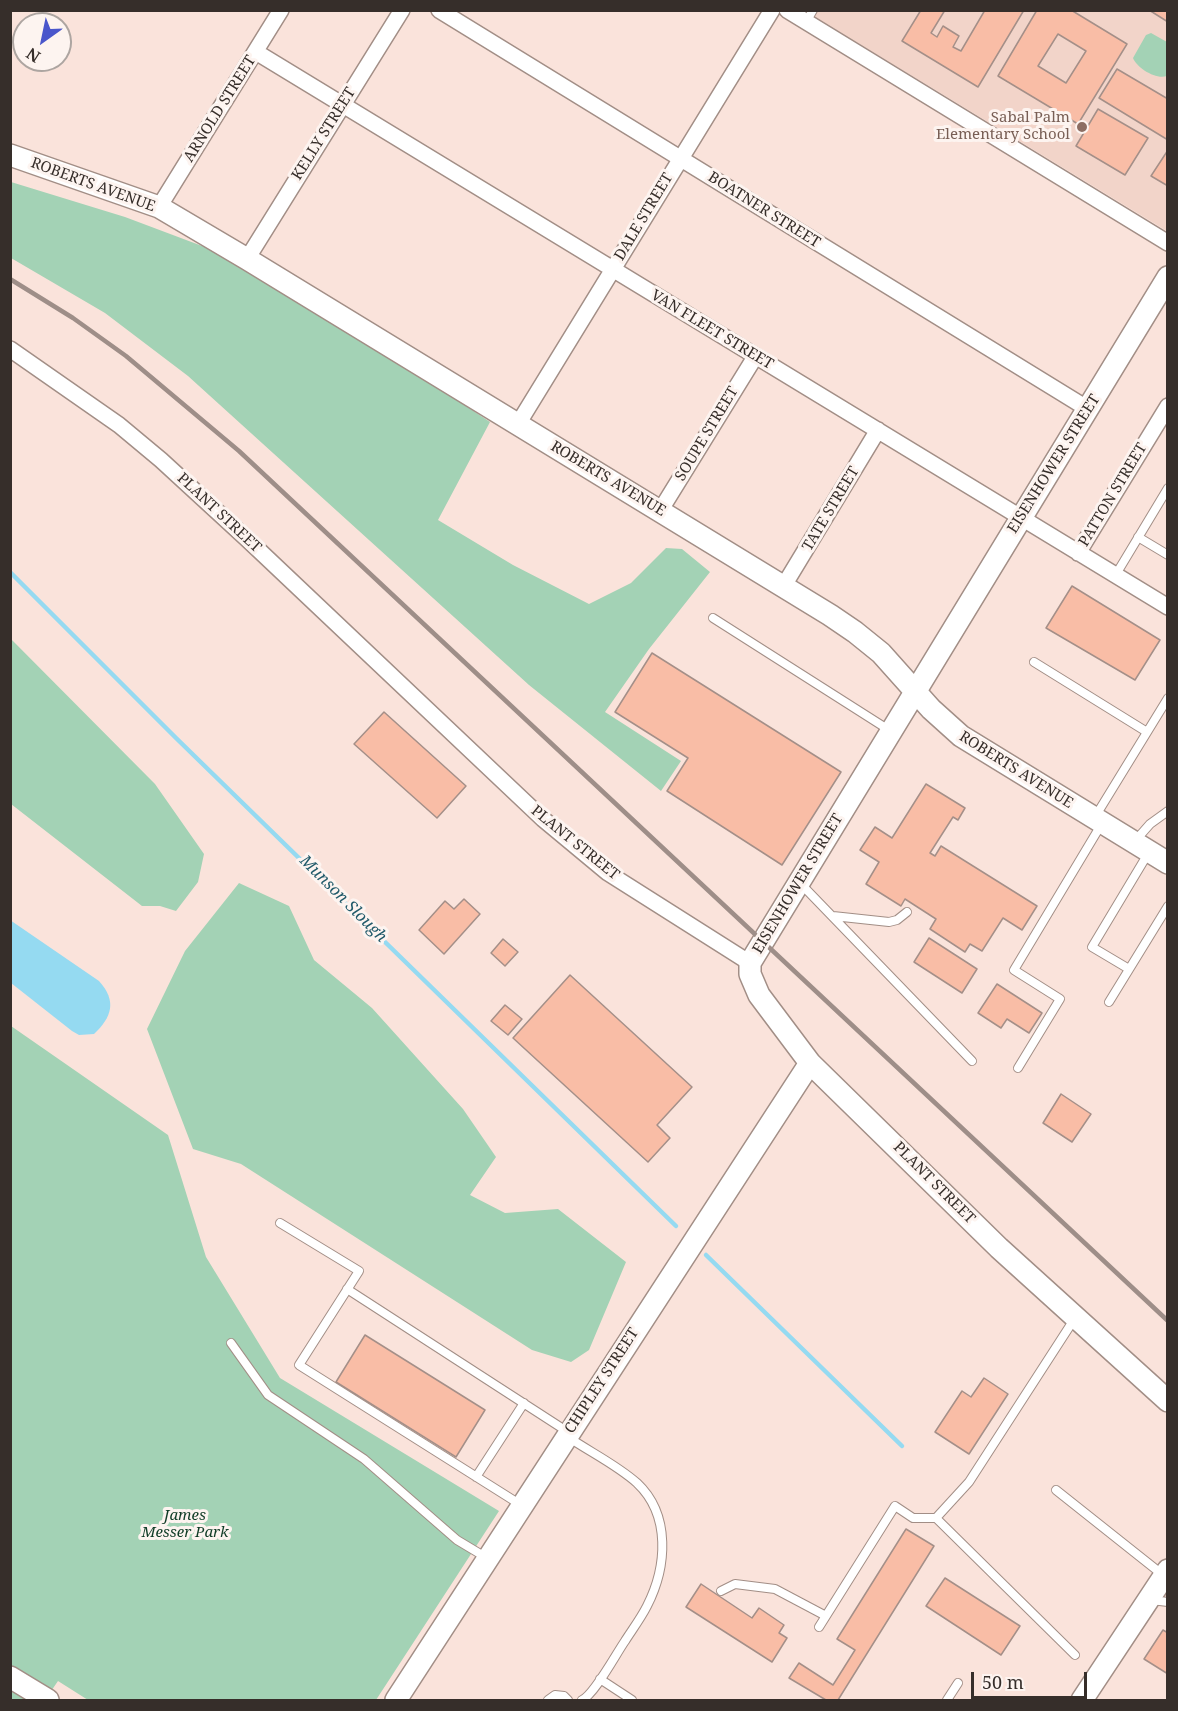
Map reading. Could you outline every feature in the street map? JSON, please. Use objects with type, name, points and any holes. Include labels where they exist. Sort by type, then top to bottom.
[{"type":"street","name":"ARNOLD STREET","points":[[159,207],[281,10]]},
{"type":"street","name":"KELLY STREET","points":[[247,259],[402,10]]},
{"type":"street","name":"BOATNER STREET","points":[[439,10],[1088,409]]},
{"type":"street","name":"DALE STREET","points":[[518,424],[772,10]]},
{"type":"street","points":[[787,10],[809,16],[1167,243]]},
{"type":"street","name":"VAN FLEET STREET","points":[[256,52],[1167,607]]},
{"type":"street","name":"ROBERTS AVENUE","points":[[10,155],[159,207],[518,424],[847,626],[881,653],[946,724],[962,736],[1150,853]]},
{"type":"street","name":"EISENHOWER STREET","points":[[750,963],[1167,277]]},
{"type":"street","name":"PLANT STREET","points":[[10,349],[119,425],[161,460],[543,819],[588,858],[750,963],[750,974],[759,995],[810,1063],[999,1248],[1167,1401]]},
{"type":"street","name":"SOUPE STREET","points":[[660,511],[755,357]]},
{"type":"street","name":"PATTON STREET","points":[[1078,553],[1167,406]]},
{"type":"street","name":"TATE STREET","points":[[783,587],[878,430]]},
{"type":"street","points":[[881,653],[915,664],[940,652]]},
{"type":"street","name":"CHIPLEY STREET","points":[[396,1701],[810,1063]]},
{"type":"street","points":[[1082,1701],[1158,1601],[1166,1573]]},
{"type":"street","points":[[10,1677],[35,1695]]},
{"type":"lane","points":[[1115,576],[1167,488]]},
{"type":"lane","points":[[1138,537],[1167,555]]},
{"type":"lane","points":[[713,618],[891,731]]},
{"type":"lane","points":[[1034,663],[1147,732]]},
{"type":"lane","points":[[1018,1068],[1060,999],[1014,970],[1167,698]]},
{"type":"lane","points":[[1129,969],[1092,947],[1150,853],[1150,824],[1167,811]]},
{"type":"lane","points":[[799,881],[972,1060]]},
{"type":"lane","points":[[1109,1002],[1167,906]]},
{"type":"lane","points":[[833,916],[889,922],[897,920],[907,912]]},
{"type":"lane","points":[[280,1223],[358,1271],[299,1365],[522,1506]]},
{"type":"lane","points":[[347,1289],[568,1434],[636,1482],[652,1500],[659,1516],[663,1538],[656,1585],[647,1606],[600,1679],[582,1701]]},
{"type":"lane","points":[[936,1518],[969,1482],[1076,1318]]},
{"type":"lane","points":[[231,1343],[268,1395],[364,1459],[457,1540],[488,1558]]},
{"type":"lane","points":[[476,1477],[524,1404]]},
{"type":"lane","points":[[1056,1490],[1166,1573]]},
{"type":"lane","points":[[819,1628],[895,1506],[913,1518],[936,1518],[1075,1655]]},
{"type":"lane","points":[[721,1591],[735,1584],[775,1589],[826,1616]]},
{"type":"lane","points":[[600,1679],[632,1701]]},
{"type":"lane","points":[[947,1701],[958,1683]]},
{"type":"lane","points":[[548,1701],[555,1695],[564,1696],[568,1701]]},
{"type":"shaded area","name":"Sabal Palm Elementary School","points":[[804,11],[1167,11],[1167,231],[934,89]]},
{"type":"green space","points":[[1151,33],[1167,42],[1167,76],[1147,72],[1138,66],[1133,58],[1146,35]]},
{"type":"green space","points":[[11,182],[125,217],[234,258],[490,422],[438,520],[513,565],[589,604],[631,583],[666,548],[682,549],[710,572],[649,649],[605,712],[681,761],[661,791],[529,685],[188,376],[105,313],[11,258]]},
{"type":"green space","points":[[10,638],[155,784],[204,854],[198,882],[176,911],[160,906],[142,906],[11,804]]},
{"type":"green space","points":[[239,883],[289,906],[314,960],[372,1008],[463,1109],[496,1157],[470,1195],[505,1213],[558,1209],[626,1262],[589,1350],[571,1362],[532,1350],[241,1164],[193,1149],[147,1029],[185,951]]},
{"type":"green space","name":"James Messer Park","points":[[11,1026],[168,1135],[206,1257],[280,1378],[499,1511],[376,1700],[88,1700],[58,1681],[45,1700],[11,1700]]},
{"type":"water","points":[[10,920],[99,981],[105,988],[110,1009],[105,1021],[94,1034],[79,1035],[72,1031],[11,983]]},
{"type":"building","points":[[921,10],[945,10],[931,33],[937,37],[943,26],[959,36],[953,47],[961,51],[985,10],[1024,10],[978,87],[902,41]]},
{"type":"building","points":[[1037,10],[1071,10],[1127,44],[1078,124],[998,76]],"holes":[[[1058,34],[1086,51],[1066,83],[1038,66]]]},
{"type":"building","points":[[1149,10],[1168,10],[1168,22]]},
{"type":"building","points":[[1117,69],[1168,99],[1168,140],[1099,98]]},
{"type":"building","points":[[1098,109],[1148,138],[1125,175],[1076,146]]},
{"type":"building","points":[[1168,150],[1168,186],[1151,176]]},
{"type":"building","points":[[1072,586],[1160,640],[1135,680],[1046,628]]},
{"type":"building","points":[[652,653],[841,772],[782,865],[667,791],[688,758],[615,712]]},
{"type":"building","points":[[384,712],[466,786],[437,818],[354,744]]},
{"type":"building","points":[[926,784],[965,808],[958,820],[953,817],[930,853],[935,856],[941,846],[1037,906],[1022,930],[1003,918],[982,951],[970,944],[965,952],[930,929],[936,919],[905,899],[901,906],[866,884],[879,862],[860,850],[875,827],[892,838]]},
{"type":"building","points":[[464,899],[480,914],[444,954],[419,930],[445,901],[454,909]]},
{"type":"building","points":[[929,938],[977,969],[962,993],[914,962]]},
{"type":"building","points":[[503,939],[518,952],[505,966],[491,953]]},
{"type":"building","points":[[570,975],[692,1087],[657,1125],[670,1138],[648,1162],[513,1038]]},
{"type":"building","points":[[997,984],[1042,1013],[1029,1033],[1007,1019],[1001,1028],[978,1013]]},
{"type":"building","points":[[505,1005],[522,1019],[508,1035],[491,1021]]},
{"type":"building","points":[[1061,1094],[1091,1114],[1072,1142],[1043,1123]]},
{"type":"building","points":[[365,1335],[485,1410],[456,1457],[336,1382]]},
{"type":"building","points":[[984,1378],[1008,1394],[969,1454],[935,1432],[962,1391],[971,1397]]},
{"type":"building","points":[[906,1529],[934,1546],[838,1700],[826,1700],[789,1678],[799,1663],[833,1685],[855,1650],[837,1639]]},
{"type":"building","points":[[945,1578],[1020,1626],[1001,1655],[926,1606]]},
{"type":"building","points":[[701,1584],[752,1618],[759,1608],[784,1625],[779,1633],[787,1638],[772,1662],[686,1607]]},
{"type":"building","points":[[1163,1630],[1168,1633],[1168,1674],[1144,1659]]},
{"type":"waterway","name":"Munson Slough","points":[[10,572],[176,738],[676,1226]]},
{"type":"waterway","points":[[706,1255],[902,1446]]},
{"type":"railway","points":[[10,279],[73,318],[126,356],[239,451],[1168,1321]]},
{"type":"place","name":"Sabal Palm Elementary School","points":[[1082,127]]}]
